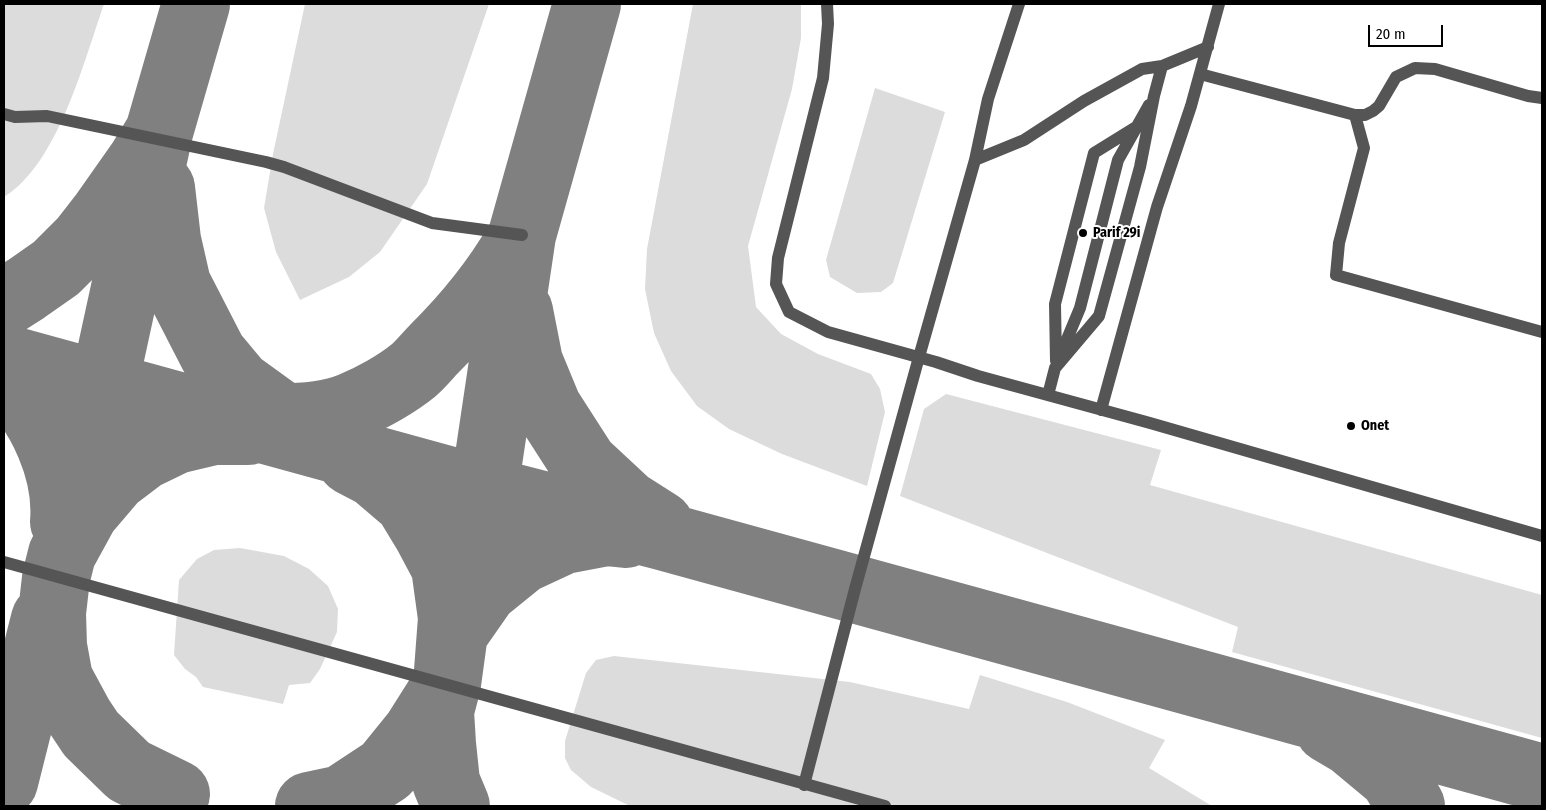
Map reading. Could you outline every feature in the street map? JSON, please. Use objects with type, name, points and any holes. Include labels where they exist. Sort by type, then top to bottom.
[{"type":"lane","points":[[827,4],[828,24],[822,78],[778,258],[776,284],[789,312],[828,332],[1542,536]]},
{"type":"lane","points":[[804,785],[855,589],[975,160],[988,99],[1019,4]]},
{"type":"lane","points":[[1101,410],[1157,207],[1198,80],[1219,4]]},
{"type":"lane","points":[[975,160],[1024,140],[1084,101],[1142,69],[1162,66],[1208,47]]},
{"type":"lane","points":[[1056,368],[1099,316],[1140,167],[1162,66]]},
{"type":"lane","points":[[1198,80],[1355,115],[1365,115],[1373,111],[1379,106],[1396,76],[1415,68],[1435,69],[1528,96],[1542,98]]},
{"type":"lane","points":[[1048,395],[1056,368],[1080,308],[1118,160],[1154,96]]},
{"type":"lane","points":[[4,114],[15,117],[47,116],[239,155],[284,167],[432,223],[522,235]]},
{"type":"lane","points":[[1355,115],[1364,148],[1339,243],[1336,275],[1542,332]]},
{"type":"lane","points":[[1056,368],[1055,304],[1094,153],[1136,127]]},
{"type":"lane","points":[[4,562],[804,785],[886,806]]},
{"type":"shaded area","points":[[4,4],[104,4],[78,81],[67,110],[54,136],[40,161],[23,182],[4,197]]},
{"type":"shaded area","points":[[305,4],[489,4],[427,184],[380,252],[349,277],[300,300],[276,252],[264,208],[273,154]]},
{"type":"shaded area","points":[[693,4],[801,4],[801,38],[792,89],[748,246],[756,307],[781,334],[818,354],[871,374],[880,389],[885,412],[867,486],[782,454],[729,429],[697,406],[671,371],[654,333],[645,289],[647,249]]},
{"type":"shaded area","points":[[875,88],[945,112],[893,283],[881,292],[857,293],[830,277],[826,260]]},
{"type":"shaded area","points":[[946,394],[1161,450],[1150,485],[1542,595],[1542,738],[1232,652],[1238,627],[900,496],[924,409]]},
{"type":"shaded area","points":[[240,548],[284,556],[309,569],[328,586],[338,609],[337,632],[320,669],[310,683],[289,685],[283,704],[203,687],[196,677],[185,669],[174,655],[179,580],[197,559],[214,550]]},
{"type":"shaded area","points":[[614,656],[850,682],[969,709],[980,675],[1067,702],[1165,740],[1149,768],[1212,806],[630,806],[591,787],[571,770],[565,758],[565,741],[586,673],[596,660]]},
{"type":"taxiway","points":[[4,303],[56,268],[83,241],[142,160],[159,132],[196,4]]},
{"type":"taxiway","points":[[475,534],[484,490],[522,235],[587,4]]},
{"type":"taxiway","points":[[69,526],[104,385],[159,132]]},
{"type":"taxiway","points":[[161,188],[167,240],[177,284],[213,354],[238,384],[285,418],[301,426]]},
{"type":"taxiway","points":[[262,417],[307,416],[342,410],[368,399],[400,380],[420,365],[458,324],[490,285],[517,244]]},
{"type":"taxiway","points":[[519,311],[529,362],[548,408],[584,464],[627,504],[660,525]]},
{"type":"taxiway","points":[[4,358],[484,490],[662,536],[1542,778]]},
{"type":"taxiway","points":[[4,380],[30,408],[50,444],[62,484],[64,522]]},
{"type":"taxiway","points":[[176,794],[129,771],[91,734],[79,716],[59,679],[53,646],[52,613],[56,578],[62,554],[85,512],[114,478],[143,456],[176,440],[214,431],[248,431]]},
{"type":"taxiway","points":[[309,806],[342,799],[386,770],[416,733],[447,684],[452,618],[445,567],[408,502],[374,473],[351,461]]},
{"type":"taxiway","points":[[456,806],[446,782],[440,711],[447,684],[454,633],[484,590],[521,560],[564,540],[606,532],[626,534]]},
{"type":"taxiway","points":[[4,782],[45,619]]},
{"type":"taxiway","points":[[1329,729],[1351,742],[1393,777],[1411,806]]},
{"type":"place","name":"Parif 29i","points":[[1083,233]]},
{"type":"place","name":"Onet","points":[[1351,426]]}]
